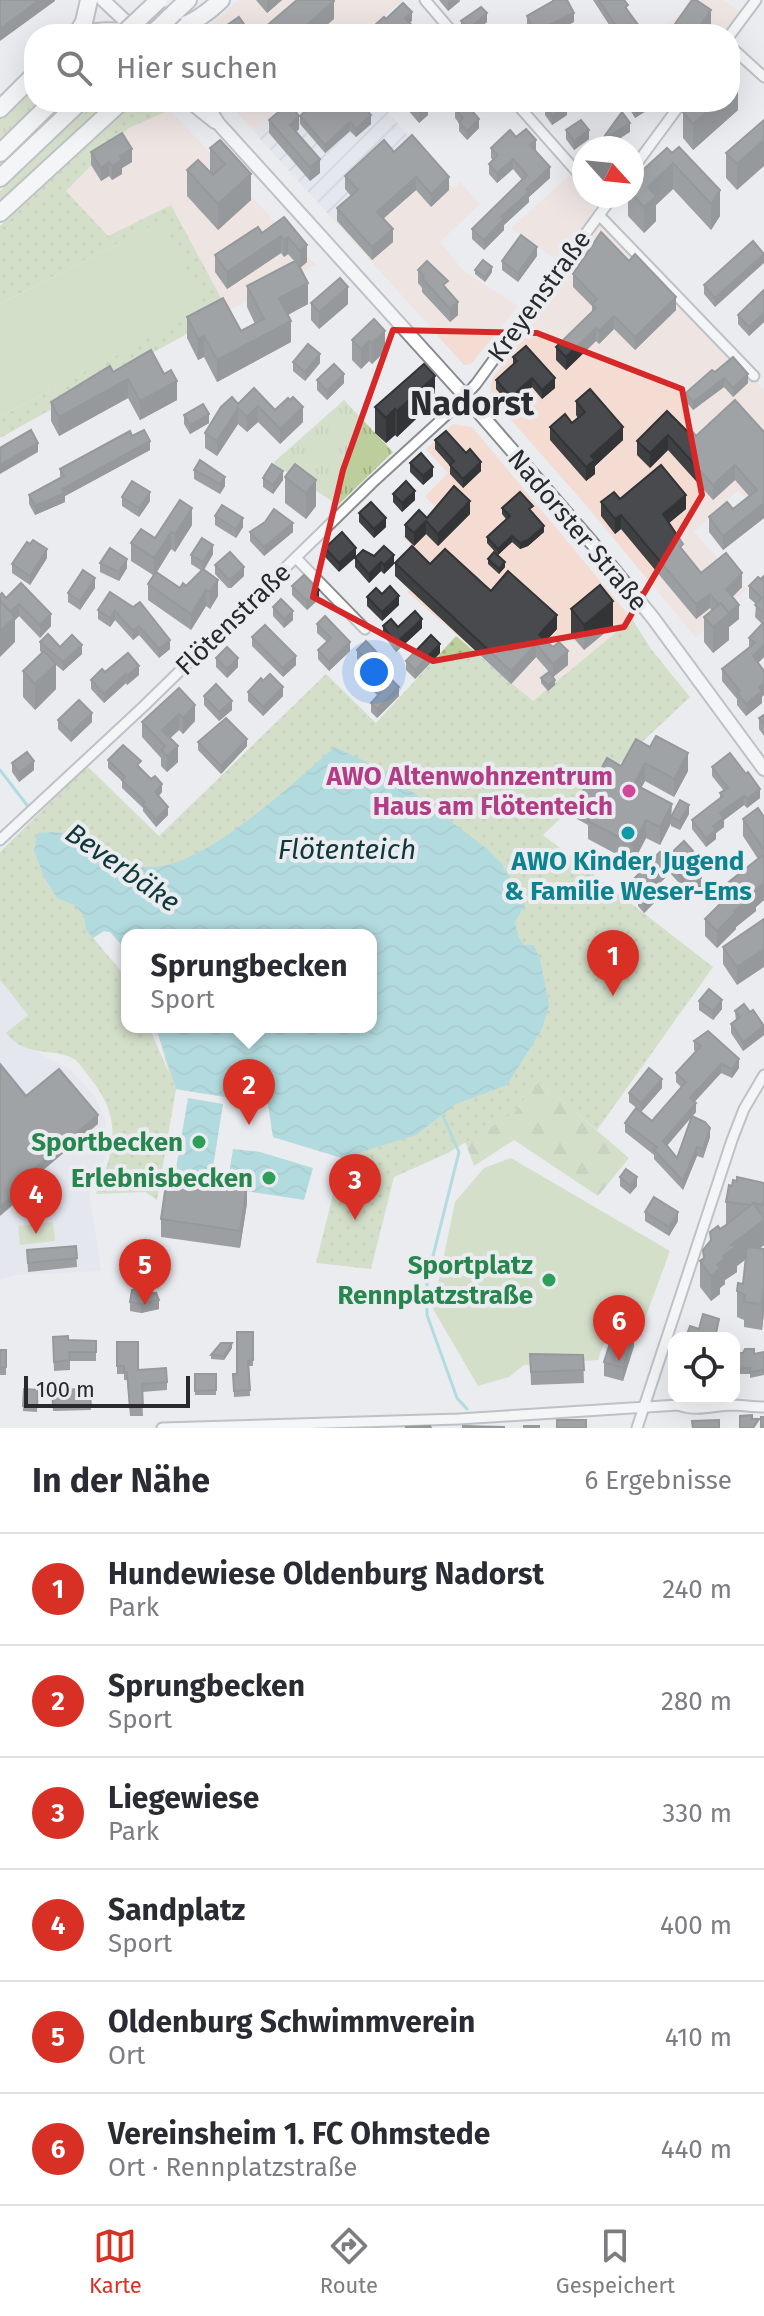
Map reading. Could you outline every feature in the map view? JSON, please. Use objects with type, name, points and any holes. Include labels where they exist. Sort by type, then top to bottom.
[{"type":"highway","points":[[83,24],[89,0]]},
{"type":"highway","points":[[137,24],[142,0]]},
{"type":"highway","points":[[141,24],[159,0]]},
{"type":"highway","points":[[150,24],[175,12],[188,0]]},
{"type":"highway","points":[[198,24],[221,0]]},
{"type":"highway","points":[[189,24],[206,14]]},
{"type":"highway","points":[[0,109],[24,85]]},
{"type":"highway","points":[[0,153],[42,112]]},
{"type":"highway","points":[[0,178],[69,112]]},
{"type":"highway","points":[[0,213],[109,112]]},
{"type":"street","points":[[103,0],[129,24]]},
{"type":"street","points":[[117,0],[132,24]]},
{"type":"street","points":[[425,0],[445,24]]},
{"type":"street","points":[[738,24],[756,0]]},
{"type":"street","points":[[740,55],[764,77]]},
{"type":"street","name":"Nadorster Straße","points":[[203,112],[218,123]]},
{"type":"street","name":"Nadorster Straße","points":[[211,112],[465,396],[615,570],[764,769]]},
{"type":"street","points":[[524,112],[572,166]]},
{"type":"street","points":[[644,154],[675,112]]},
{"type":"street","name":"Kreyenstraße","points":[[465,396],[604,208]]},
{"type":"street","points":[[599,215],[754,376]]},
{"type":"street","name":"Flötenstraße","points":[[0,840],[144,706],[465,396]]},
{"type":"street","points":[[296,558],[365,629]]},
{"type":"street","points":[[637,1428],[732,1140],[744,1109],[764,1075]]},
{"type":"street","points":[[162,1428],[459,1419],[678,1405],[689,1409],[714,1409],[728,1405],[764,1407]]},
{"type":"highlighted area","points":[[393,330],[537,333],[682,389],[702,495],[624,627],[433,661],[313,597],[343,470]]},
{"type":"shaded area","points":[[238,0],[403,0],[375,24],[213,24]]},
{"type":"shaded area","points":[[689,0],[723,0],[746,15],[738,24],[667,24],[680,14]]},
{"type":"shaded area","points":[[172,112],[316,265],[228,311],[107,237],[66,191],[129,128]]},
{"type":"shaded area","points":[[237,112],[277,112],[254,132]]},
{"type":"shaded area","points":[[276,112],[388,112],[413,142],[332,218],[254,132]]},
{"type":"shaded area","points":[[413,142],[453,188],[461,182],[480,204],[440,242],[464,271],[518,306],[471,364],[464,365],[332,218]]},
{"type":"shaded area","points":[[572,173],[572,208],[604,208],[599,215],[735,356],[764,391],[764,519],[738,491],[694,532],[746,589],[696,638],[490,396],[495,375],[571,270],[511,228]]},
{"type":"shaded area","points":[[453,424],[472,427],[632,619],[533,701],[407,592],[434,568],[403,537],[435,507],[425,496],[448,473],[426,449]]},
{"type":"shaded area","points":[[0,980],[28,1015],[7,1034],[27,1049],[71,1070],[95,1096],[106,1122],[107,1154],[89,1190],[101,1271],[18,1275],[0,1279]]},
{"type":"green space","points":[[24,94],[24,112],[28,112],[0,139],[0,117]]},
{"type":"green space","points":[[84,112],[98,112],[0,207],[0,191]]},
{"type":"green space","points":[[123,112],[165,112],[129,128],[66,191],[108,236],[171,205],[228,311],[0,438],[0,417],[205,307],[162,221],[0,304],[0,226]]},
{"type":"green space","points":[[162,221],[206,307],[0,417],[0,304]]},
{"type":"green space","points":[[344,400],[393,452],[338,505],[273,463]]},
{"type":"green space","points":[[632,619],[651,649],[690,697],[543,835],[713,967],[597,1130],[538,1081],[514,1113],[448,1153],[394,1177],[371,1269],[316,1263],[342,1158],[273,1137],[268,1104],[176,1089],[157,1200],[145,1192],[96,1194],[108,1163],[112,1134],[108,1107],[101,1093],[74,1059],[22,1046],[6,1033],[28,1015],[0,980],[0,852],[87,766],[159,836],[326,674],[376,723],[456,636],[533,701]]},
{"type":"green space","points":[[538,1080],[629,1158],[598,1196],[514,1140],[474,1166],[465,1141],[514,1113]]},
{"type":"green space","name":"Sportplatz Rennplatzstraße","points":[[511,1158],[670,1251],[639,1335],[608,1332],[598,1360],[524,1365],[509,1377],[478,1386],[433,1309],[455,1202],[484,1168]]},
{"type":"green space","points":[[53,1222],[55,1241],[20,1245],[18,1226]]},
{"type":"water","name":"Flötenteich","points":[[335,747],[398,777],[501,863],[525,905],[515,922],[518,936],[524,945],[534,945],[540,959],[549,1005],[542,1029],[507,1085],[456,1104],[416,1135],[342,1158],[273,1137],[268,1104],[176,1089],[158,1033],[377,1033],[377,929],[121,929],[121,944],[110,932],[104,931],[93,938],[86,930],[84,915],[74,905],[57,898],[44,877],[34,850],[38,833],[78,836],[118,852],[135,864],[157,867],[182,860],[211,846],[268,804]]},
{"type":"water","name":"Sportbecken","points":[[188,1098],[223,1104],[211,1180],[216,1183],[210,1186],[174,1180]]},
{"type":"water","name":"Erlebnisbecken","points":[[233,1149],[260,1152],[313,1168],[304,1200],[227,1188]]},
{"type":"building","points":[[0,0],[39,0],[0,29]]},
{"type":"building","points":[[297,0],[334,1],[308,24],[269,24]]},
{"type":"building","points":[[567,0],[574,13],[551,24],[531,24],[527,16],[553,1]]},
{"type":"building","points":[[599,0],[624,0],[628,5],[625,7],[638,24],[615,24]]},
{"type":"building","points":[[692,0],[711,10],[701,24],[675,24]]},
{"type":"building","points":[[403,3],[412,12],[405,18],[411,24],[376,24],[384,17],[386,19]]},
{"type":"building","points":[[481,7],[487,13],[475,24],[461,21]]},
{"type":"building","points":[[239,17],[244,24],[229,24]]},
{"type":"building","points":[[278,112],[296,112],[299,116],[290,125],[320,159],[310,167],[269,120]]},
{"type":"building","points":[[304,112],[368,112],[371,115],[356,129],[350,122],[325,145],[300,116]]},
{"type":"building","points":[[458,112],[473,112],[479,119],[467,131],[459,122],[463,118]]},
{"type":"building","points":[[622,112],[630,123],[605,136]]},
{"type":"building","points":[[683,112],[707,112],[693,124]]},
{"type":"building","points":[[581,120],[589,130],[572,138],[566,130]]},
{"type":"building","points":[[764,120],[764,140],[737,164],[726,153]]},
{"type":"building","points":[[526,129],[536,140],[530,145],[550,167],[526,189],[529,192],[501,217],[504,219],[484,240],[472,229],[527,175],[513,159],[497,173],[489,164],[498,155],[491,148],[510,130],[516,137]]},
{"type":"building","points":[[122,133],[132,149],[120,156],[122,160],[112,166],[109,162],[101,168],[91,152]]},
{"type":"building","points":[[412,135],[449,177],[431,194],[416,177],[377,212],[393,229],[372,247],[337,208],[358,190],[345,176],[384,140],[394,152]]},
{"type":"building","points":[[220,140],[251,174],[218,204],[187,170],[198,160],[213,175],[225,164],[210,148]]},
{"type":"building","points":[[679,147],[720,190],[711,204],[673,163],[648,187],[656,196],[644,207],[644,169],[667,148],[672,153]]},
{"type":"building","points":[[284,217],[307,245],[300,251],[288,237],[284,240],[281,236],[227,272],[215,255],[258,227],[262,233]]},
{"type":"building","points":[[601,232],[629,261],[635,254],[676,297],[635,337],[614,316],[599,331],[596,328],[566,357],[556,347],[596,308],[592,304],[597,299],[573,274]]},
{"type":"building","points":[[521,235],[537,247],[518,273],[502,261]]},
{"type":"building","points":[[753,241],[764,254],[715,298],[704,285]]},
{"type":"building","points":[[483,260],[492,267],[485,277],[475,270]]},
{"type":"building","points":[[427,261],[448,281],[443,285],[458,302],[450,309],[418,270]]},
{"type":"building","points":[[297,262],[308,283],[279,298],[291,321],[217,360],[204,336],[198,339],[187,317],[223,298],[241,331],[264,319],[247,286]]},
{"type":"building","points":[[340,278],[348,287],[319,312],[311,303]]},
{"type":"building","points":[[764,290],[764,313],[749,327],[738,315]]},
{"type":"building","points":[[374,319],[385,331],[361,349],[352,340]]},
{"type":"building","points":[[308,344],[320,354],[305,372],[293,362]]},
{"type":"building","points":[[526,346],[555,378],[542,390],[532,378],[511,397],[496,380],[517,361],[513,357]]},
{"type":"building","points":[[151,350],[164,374],[171,370],[177,381],[140,401],[128,379],[59,417],[51,402],[110,366],[113,372]]},
{"type":"building","points":[[733,357],[748,374],[733,388],[724,378],[693,402],[686,393],[712,370],[715,372]]},
{"type":"building","points":[[334,364],[344,374],[327,391],[317,380]]},
{"type":"building","points":[[424,364],[435,376],[386,418],[375,407]]},
{"type":"building","points":[[254,388],[275,410],[293,397],[303,407],[280,429],[258,406],[247,417],[238,408],[217,441],[205,433],[221,407],[232,397],[238,404]]},
{"type":"building","points":[[590,389],[623,427],[591,456],[595,460],[586,467],[550,427],[565,414],[572,423],[585,412],[576,401]]},
{"type":"building","points":[[735,400],[764,432],[764,503],[723,536],[709,517],[727,502],[733,509],[757,490],[735,465],[713,485],[668,435],[650,453],[637,441],[667,411],[696,436]]},
{"type":"building","points":[[203,404],[209,414],[190,425],[184,415]]},
{"type":"building","points":[[31,430],[38,443],[0,465],[0,448]]},
{"type":"building","points":[[144,430],[150,441],[62,489],[65,493],[35,506],[29,495],[64,476],[60,469],[130,431],[132,436]]},
{"type":"building","points":[[446,431],[466,453],[470,449],[481,462],[463,479],[450,465],[454,461],[435,440]]},
{"type":"building","points":[[421,453],[433,467],[423,476],[410,463]]},
{"type":"building","points":[[200,460],[225,477],[220,484],[194,470]]},
{"type":"building","points":[[272,464],[283,471],[273,485],[263,478]]},
{"type":"building","points":[[295,464],[316,480],[306,493],[285,477]]},
{"type":"building","points":[[661,465],[686,495],[663,514],[683,544],[680,547],[701,573],[726,553],[742,573],[726,589],[739,605],[728,613],[710,594],[696,604],[621,515],[615,519],[601,502],[614,492],[620,499]]},
{"type":"building","points":[[132,481],[150,492],[139,508],[122,497]]},
{"type":"building","points":[[406,481],[415,491],[402,503],[393,494]]},
{"type":"building","points":[[454,486],[470,501],[438,534],[426,521],[414,533],[405,525],[419,510],[427,518]]},
{"type":"building","points":[[520,492],[533,506],[529,509],[544,526],[520,543],[512,536],[498,549],[487,537],[510,516],[502,508]]},
{"type":"building","points":[[180,500],[192,508],[154,558],[131,543],[141,529],[155,538]]},
{"type":"building","points":[[371,502],[386,518],[374,529],[359,513]]},
{"type":"building","points":[[222,505],[243,518],[236,529],[215,516]]},
{"type":"building","points":[[274,509],[293,523],[264,547],[250,532],[265,522]]},
{"type":"building","points":[[342,532],[356,548],[339,563],[325,548]]},
{"type":"building","points":[[202,538],[213,545],[203,562],[191,555]]},
{"type":"building","points":[[33,540],[47,549],[30,576],[12,564],[27,542],[30,544]]},
{"type":"building","points":[[384,546],[394,555],[369,574],[355,558],[363,550],[374,556]]},
{"type":"building","points":[[412,546],[430,564],[445,549],[491,591],[508,571],[557,615],[539,635],[553,647],[559,642],[568,651],[553,664],[536,644],[511,671],[395,563]]},
{"type":"building","points":[[110,548],[127,559],[119,572],[100,563]]},
{"type":"building","points":[[230,552],[244,567],[228,579],[215,565]]},
{"type":"building","points":[[494,552],[505,562],[499,569],[488,559]]},
{"type":"building","points":[[203,569],[218,580],[210,592],[206,590],[191,614],[148,584],[156,572],[180,588]]},
{"type":"building","points":[[83,570],[95,578],[80,601],[68,593]]},
{"type":"building","points":[[304,575],[319,590],[307,601],[292,586]]},
{"type":"building","points":[[764,576],[764,613],[755,605],[762,598],[749,586],[758,577],[761,579]]},
{"type":"building","points":[[21,583],[51,614],[40,625],[19,604],[10,612],[0,601],[2,593],[6,598]]},
{"type":"building","points":[[600,585],[613,601],[584,625],[571,609]]},
{"type":"building","points":[[390,586],[399,596],[382,612],[367,597],[376,588],[382,594]]},
{"type":"building","points":[[110,592],[133,607],[140,602],[170,640],[159,649],[139,626],[133,631],[115,611],[110,618],[98,610]]},
{"type":"building","points":[[281,599],[293,611],[284,619],[273,607]]},
{"type":"building","points":[[0,601],[15,617],[0,631]]},
{"type":"building","points":[[721,603],[729,614],[713,627],[704,617]]},
{"type":"building","points":[[415,611],[422,619],[396,643],[383,626],[391,619],[398,627]]},
{"type":"building","points":[[325,616],[350,642],[329,662],[318,650],[331,638],[317,624]]},
{"type":"building","points":[[764,622],[764,645],[753,656],[764,671],[764,683],[759,687],[762,691],[746,704],[737,693],[740,691],[722,669],[755,643],[749,638]]},
{"type":"building","points":[[265,625],[296,656],[283,668],[252,637]]},
{"type":"building","points":[[48,634],[60,647],[72,635],[82,645],[63,662],[40,642]]},
{"type":"building","points":[[431,635],[440,644],[415,670],[406,661]]},
{"type":"building","points":[[366,641],[381,657],[372,666],[357,650]]},
{"type":"building","points":[[227,647],[238,658],[227,669],[216,658]]},
{"type":"building","points":[[44,651],[56,664],[35,684],[23,671]]},
{"type":"building","points":[[128,653],[139,666],[104,694],[91,680],[102,669],[105,672]]},
{"type":"building","points":[[383,671],[399,687],[377,709],[371,703],[382,691],[373,682]]},
{"type":"building","points":[[549,672],[555,680],[548,686],[541,678]]},
{"type":"building","points":[[270,674],[283,687],[263,707],[248,692],[261,678],[263,681]]},
{"type":"building","points":[[216,684],[232,701],[219,712],[204,696]]},
{"type":"building","points":[[179,688],[195,705],[183,718],[179,714],[162,730],[178,746],[167,756],[161,750],[165,746],[142,722]]},
{"type":"building","points":[[79,700],[92,713],[71,733],[58,720]]},
{"type":"building","points":[[226,718],[247,739],[221,766],[198,742]]},
{"type":"building","points":[[656,736],[688,753],[674,779],[645,763],[634,784],[672,804],[660,827],[646,820],[633,845],[588,821],[593,810],[577,802],[587,783],[592,786],[607,758],[621,766],[636,739],[650,747]]},
{"type":"building","points":[[123,745],[141,761],[137,765],[151,779],[155,776],[162,784],[155,792],[168,807],[156,819],[143,804],[145,802],[122,780],[125,777],[108,760]]},
{"type":"building","points":[[27,752],[34,761],[19,773],[12,763]]},
{"type":"building","points":[[730,753],[760,789],[720,813],[724,818],[713,826],[716,830],[706,838],[692,820],[723,796],[720,793],[728,788],[712,767]]},
{"type":"building","points":[[680,800],[689,805],[680,821],[671,817]]},
{"type":"building","points":[[758,808],[764,817],[764,850],[743,819]]},
{"type":"building","points":[[684,841],[693,851],[684,859],[701,878],[685,893],[678,886],[684,880],[670,864],[649,885],[656,892],[644,904],[629,884],[660,852],[666,858]]},
{"type":"building","points":[[764,854],[764,883],[717,931],[705,919],[731,893],[725,885]]},
{"type":"building","points":[[764,919],[764,949],[737,967],[723,947]]},
{"type":"building","points":[[709,989],[722,1000],[713,1011],[699,1001]]},
{"type":"building","points":[[744,1004],[750,1012],[753,1010],[764,1026],[743,1042],[731,1024],[740,1017],[735,1011]]},
{"type":"building","points":[[708,1031],[739,1059],[732,1069],[721,1064],[690,1098],[696,1103],[663,1141],[677,1158],[692,1116],[710,1128],[703,1149],[697,1147],[683,1181],[654,1150],[657,1147],[625,1123],[636,1108],[652,1121],[686,1082],[676,1073],[701,1046],[694,1041]]},
{"type":"building","points":[[0,1064],[26,1096],[59,1069],[98,1115],[28,1174],[33,1179],[0,1207]]},
{"type":"building","points":[[649,1068],[662,1079],[641,1103],[629,1093]]},
{"type":"building","points":[[626,1169],[637,1177],[630,1185],[620,1177]]},
{"type":"building","points":[[737,1177],[764,1183],[764,1205],[753,1203],[764,1220],[731,1245],[737,1246],[723,1256],[725,1258],[717,1265],[720,1268],[711,1276],[700,1261],[704,1258],[703,1250],[711,1240],[710,1232],[718,1226],[720,1229],[751,1205],[726,1202],[729,1185],[732,1186],[733,1180],[737,1181]]},
{"type":"building","points":[[206,1180],[247,1186],[240,1231],[161,1219],[166,1184],[205,1189]]},
{"type":"building","points":[[654,1197],[678,1212],[669,1227],[645,1212]]},
{"type":"building","points":[[76,1246],[77,1258],[28,1263],[27,1250]]},
{"type":"building","points":[[747,1247],[764,1249],[762,1304],[744,1302],[745,1295],[737,1291],[738,1283],[743,1284]]},
{"type":"building","points":[[138,1288],[147,1293],[156,1293],[159,1300],[141,1304],[130,1302],[132,1290]]},
{"type":"building","points":[[703,1314],[719,1319],[716,1332],[688,1332],[690,1326],[699,1329]]},
{"type":"building","points":[[615,1327],[634,1332],[623,1368],[604,1362]]},
{"type":"building","points":[[237,1332],[253,1332],[253,1360],[248,1361],[250,1390],[234,1391]]},
{"type":"building","points":[[68,1336],[68,1340],[96,1341],[96,1352],[69,1352],[70,1360],[54,1362],[53,1337]]},
{"type":"building","points":[[117,1342],[138,1342],[138,1370],[166,1368],[167,1382],[142,1384],[143,1407],[130,1408],[127,1372],[124,1372],[124,1366],[117,1366]]},
{"type":"building","points":[[221,1343],[232,1343],[224,1356],[211,1355]]},
{"type":"building","points":[[745,1349],[754,1349],[754,1354],[764,1352],[764,1370],[750,1372],[750,1368],[740,1369],[740,1353]]},
{"type":"building","points":[[0,1350],[6,1350],[6,1367],[0,1368]]},
{"type":"building","points":[[530,1354],[583,1355],[584,1370],[531,1372]]},
{"type":"building","points":[[195,1374],[216,1374],[216,1390],[195,1391]]},
{"type":"building","points":[[67,1386],[67,1390],[89,1388],[91,1405],[53,1406],[52,1388]]},
{"type":"building","points":[[24,1389],[38,1390],[37,1407],[23,1406]]},
{"type":"building","points":[[752,1415],[752,1419],[759,1419],[753,1428],[740,1428],[740,1416]]},
{"type":"building","points":[[557,1420],[586,1420],[586,1428],[557,1428]]},
{"type":"building","points":[[719,1420],[719,1428],[693,1428],[692,1421]]},
{"type":"building","points":[[504,1427],[504,1428],[463,1428]]},
{"type":"waterway","name":"Beverbäke","points":[[0,770],[30,809]]},
{"type":"waterway","name":"Beverbäke","points":[[442,1114],[459,1152],[427,1280],[427,1315],[457,1398],[467,1409]]},
{"type":"place","name":"AWO Altenwohnzentrum Haus am Flötenteich","points":[[629,791]]},
{"type":"place","name":"AWO Kinder, Jugend & Familie Weser-Ems","points":[[628,833]]},
{"type":"place","name":"Hundewiese Oldenburg Nadorst","points":[[613,996]]},
{"type":"place","name":"Sprungbecken","points":[[249,1125]]},
{"type":"place","name":"Sportbecken","points":[[199,1142]]},
{"type":"place","name":"Erlebnisbecken","points":[[269,1178]]},
{"type":"place","name":"Liegewiese","points":[[355,1220]]},
{"type":"place","name":"Sandplatz","points":[[36,1234]]},
{"type":"place","name":"Sportplatz Rennplatzstraße","points":[[549,1280]]},
{"type":"place","name":"Oldenburg Schwimmverein","points":[[145,1305]]},
{"type":"place","name":"Vereinsheim 1. FC Ohmstede","points":[[619,1361]]},
{"type":"district","name":"Nadorst","points":[[472,403]]}]
